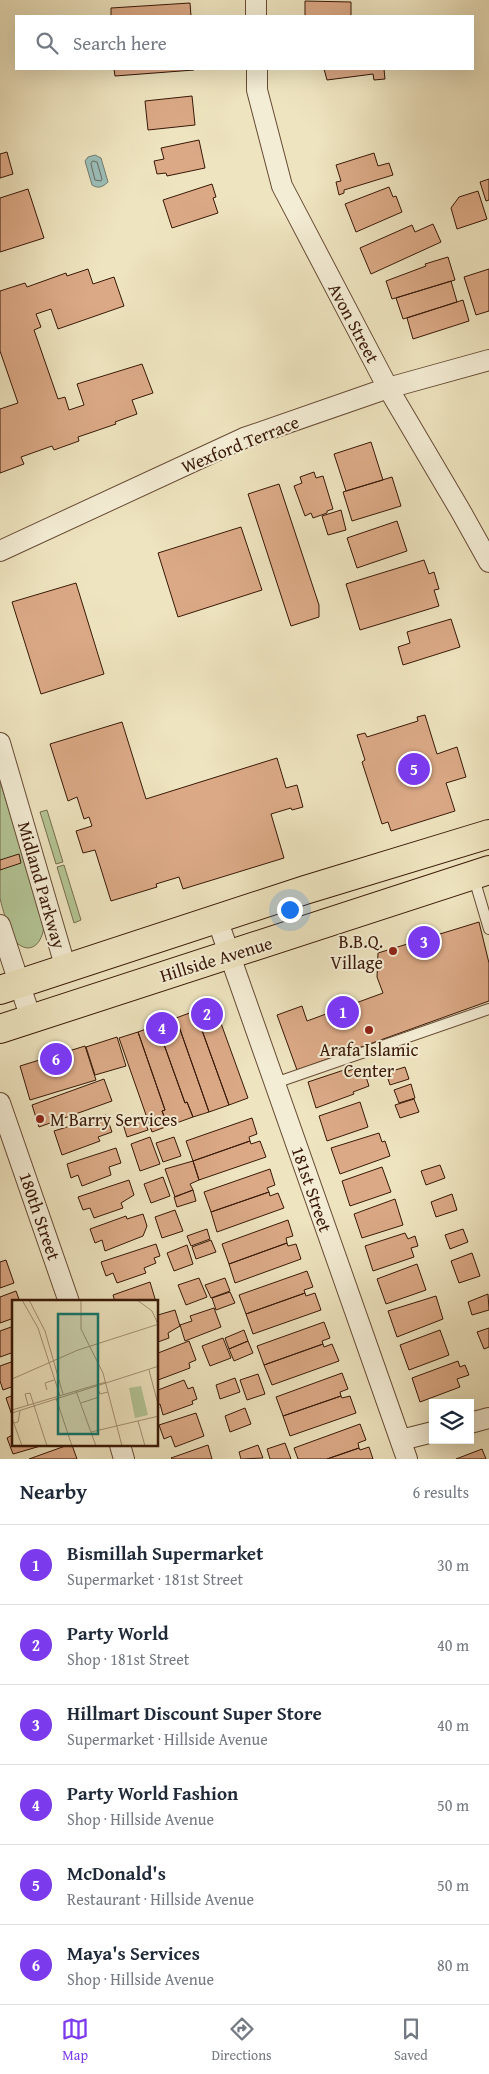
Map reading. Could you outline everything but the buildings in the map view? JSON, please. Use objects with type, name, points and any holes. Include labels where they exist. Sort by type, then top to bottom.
[{"type":"main road","name":"Hillside Avenue","points":[[10,987],[217,919],[489,834]]},
{"type":"main road","name":"Hillside Avenue","points":[[0,1029],[481,872]]},
{"type":"main road","points":[[31,1018],[51,1007],[65,992],[67,982],[66,969]]},
{"type":"street","points":[[256,0],[256,15]]},
{"type":"street","name":"Avon Street","points":[[257,70],[257,90],[282,186],[388,388],[489,562]]},
{"type":"street","name":"Wexford Terrace","points":[[0,551],[244,438],[388,388],[489,360]]},
{"type":"street","name":"Midland Parkway","points":[[0,743],[66,969]]},
{"type":"street","name":"181st Street","points":[[217,919],[407,1459]]},
{"type":"street","points":[[0,925],[10,987],[31,1018]]},
{"type":"street","name":"180th Street","points":[[0,1103],[68,1300]]},
{"type":"street","points":[[474,1422],[489,1418]]},
{"type":"street","points":[[401,1440],[429,1433]]},
{"type":"street","points":[[120,1446],[124,1459]]},
{"type":"lane","points":[[481,872],[489,929]]},
{"type":"lane","points":[[274,1083],[489,1009]]},
{"type":"green space","points":[[0,781],[44,924],[40,940],[33,947],[29,948],[15,941],[0,898]]},
{"type":"green space","points":[[47,810],[63,862],[56,864],[40,812]]},
{"type":"green space","points":[[64,865],[81,920],[74,923],[57,867]]},
{"type":"water","points":[[95,155],[101,158],[108,182],[100,187],[92,185],[85,161],[88,157]]},
{"type":"place","name":"McDonald's","points":[[414,769]]},
{"type":"place","name":"Hillmart Discount Super Store","points":[[424,942]]},
{"type":"place","name":"B.B.Q. Village","points":[[393,951]]},
{"type":"place","name":"Bismillah Supermarket","points":[[343,1012]]},
{"type":"place","name":"Party World","points":[[207,1014]]},
{"type":"place","name":"Party World Fashion","points":[[162,1028]]},
{"type":"place","name":"Arafa Islamic Center","points":[[369,1030]]},
{"type":"place","name":"Maya's Services","points":[[56,1059]]},
{"type":"place","name":"M Barry Services","points":[[40,1119]]}]
